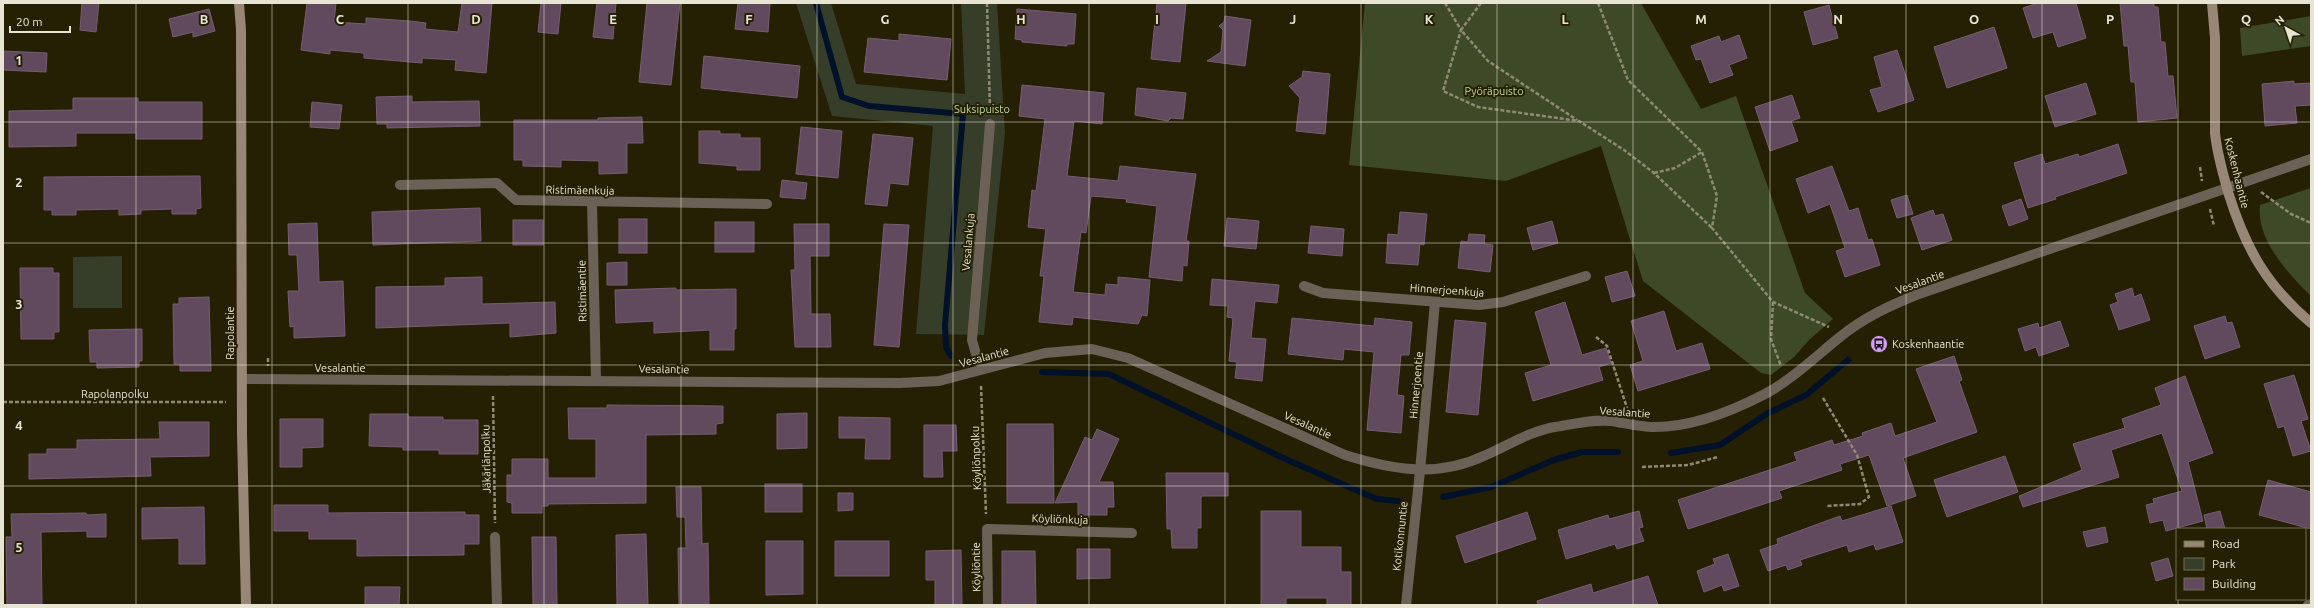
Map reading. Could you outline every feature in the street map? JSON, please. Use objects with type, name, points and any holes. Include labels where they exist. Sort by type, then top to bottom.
[{"type":"street","name":"Rapolantie","points":[[239,3],[241,62],[242,379],[246,605]]},
{"type":"street","name":"Koskenhaantie","points":[[2212,3],[2216,140],[2227,188],[2247,246],[2258,264],[2285,300],[2311,323]]},
{"type":"street","name":"Vesalankuja","points":[[978,361],[972,340],[990,124]]},
{"type":"street","name":"Vesalantie","points":[[242,379],[894,383],[939,381],[1046,353],[1092,349],[1128,358],[1344,455],[1382,466],[1420,471],[1451,467],[1485,456],[1518,439],[1552,427],[1610,421],[1652,427],[1686,423],[1723,413],[1765,394],[1845,334],[1882,309],[1911,297],[2311,159]]},
{"type":"street","name":"Ristimäenkuja","points":[[400,185],[497,184],[516,200],[767,204]]},
{"type":"street","name":"Ristimäentie","points":[[592,202],[596,380]]},
{"type":"street","name":"Hinnerjoenkuja","points":[[1304,286],[1323,293],[1490,305],[1586,276]]},
{"type":"street","name":"Hinnerjoentie","points":[[1420,471],[1435,302]]},
{"type":"street","name":"Kotikonnuntie","points":[[1406,605],[1420,471]]},
{"type":"street","name":"Köyliönkuja","points":[[987,529],[1132,533]]},
{"type":"street","name":"Köyliöntie","points":[[987,529],[988,605]]},
{"type":"street","points":[[495,537],[497,605]]},
{"type":"path","points":[[987,3],[990,124]]},
{"type":"path","points":[[1445,3],[1461,30],[1488,61],[1521,85],[1624,150],[1654,173],[1712,228],[1773,302],[1845,334]]},
{"type":"path","points":[[1481,3],[1461,30],[1443,91],[1478,107],[1578,121]]},
{"type":"path","points":[[1598,3],[1628,80],[1702,152],[1717,196],[1712,228]]},
{"type":"path","points":[[1654,173],[1675,168],[1702,152]]},
{"type":"path","points":[[2259,191],[2291,214],[2311,223]]},
{"type":"path","points":[[1773,302],[1771,339],[1786,379]]},
{"type":"path","points":[[1596,337],[1607,346],[1630,418],[1637,426]]},
{"type":"path","name":"Jäkärlänpolku","points":[[493,380],[495,537]]},
{"type":"path","name":"Köyliönpolku","points":[[982,387],[987,529]]},
{"type":"path","points":[[1823,398],[1857,455],[1869,497],[1860,504],[1827,506]]},
{"type":"path","name":"Rapolanpolku","points":[[3,402],[227,402]]},
{"type":"path","points":[[1642,467],[1688,465],[1718,457]]},
{"type":"green space","name":"Suksipuisto","points":[[796,3],[831,3],[856,84],[965,94],[961,3],[997,3],[1005,133],[984,335],[916,334],[933,126],[832,116]]},
{"type":"green space","name":"Pyöräpuisto","points":[[1365,3],[1641,3],[1701,109],[1736,96],[1805,293],[1833,319],[1809,340],[1794,357],[1771,375],[1761,373],[1643,281],[1601,146],[1506,181],[1349,165]]},
{"type":"green space","points":[[2311,16],[2311,46],[2242,56],[2240,28]]},
{"type":"green space","points":[[2311,188],[2311,296],[2275,255],[2268,243],[2260,218],[2260,205]]},
{"type":"green space","points":[[122,256],[122,308],[73,308],[73,257]]},
{"type":"building","points":[[82,3],[99,3],[96,32],[80,30]]},
{"type":"building","points":[[307,3],[336,3],[334,22],[366,24],[366,18],[410,21],[426,23],[425,29],[458,32],[462,3],[492,3],[486,73],[455,70],[456,60],[422,58],[422,63],[364,58],[364,53],[330,50],[330,54],[301,50]]},
{"type":"building","points":[[541,3],[561,3],[558,34],[538,32]]},
{"type":"building","points":[[597,3],[616,3],[613,39],[593,37]]},
{"type":"building","points":[[647,3],[680,3],[671,85],[639,82]]},
{"type":"building","points":[[738,3],[770,3],[768,32],[735,29]]},
{"type":"building","points":[[1157,3],[1186,3],[1180,62],[1151,59]]},
{"type":"building","points":[[2038,3],[2076,3],[2086,38],[2058,47],[2053,32],[2033,38],[2023,8]]},
{"type":"building","points":[[2120,3],[2154,3],[2154,7],[2158,7],[2161,42],[2165,42],[2168,76],[2173,76],[2177,118],[2138,122],[2135,82],[2131,82],[2128,46],[2124,46]]},
{"type":"building","points":[[1829,5],[1838,38],[1813,45],[1804,12]]},
{"type":"building","points":[[209,9],[215,31],[193,37],[193,32],[173,37],[169,19]]},
{"type":"building","points":[[1017,9],[1076,14],[1074,44],[1067,44],[1067,46],[1022,42],[1022,40],[1015,39]]},
{"type":"building","points":[[1225,16],[1251,20],[1245,66],[1207,61],[1221,52],[1223,30],[1219,26],[1224,22]]},
{"type":"building","points":[[1994,27],[2007,68],[1947,88],[1934,47]]},
{"type":"building","points":[[899,34],[951,39],[947,80],[864,72],[868,38],[899,41]]},
{"type":"building","points":[[1739,35],[1747,58],[1729,65],[1733,75],[1710,83],[1701,59],[1696,60],[1691,46],[1719,36],[1721,42]]},
{"type":"building","points":[[1897,50],[1914,100],[1878,112],[1870,90],[1882,87],[1874,57]]},
{"type":"building","points":[[3,51],[47,53],[46,72],[3,70]]},
{"type":"building","points":[[704,56],[800,66],[797,98],[701,88]]},
{"type":"building","points":[[1303,71],[1330,74],[1325,134],[1296,131],[1300,98],[1289,86],[1302,77]]},
{"type":"building","points":[[2294,81],[2294,84],[2311,83],[2311,105],[2295,106],[2297,123],[2265,126],[2262,84]]},
{"type":"building","points":[[2086,83],[2096,114],[2055,127],[2045,96]]},
{"type":"building","points":[[1022,85],[1104,93],[1102,124],[1074,121],[1067,176],[1118,181],[1120,166],[1196,174],[1186,241],[1189,241],[1187,266],[1183,265],[1182,281],[1149,277],[1157,206],[1126,202],[1127,199],[1091,196],[1086,233],[1081,232],[1073,292],[1105,295],[1106,284],[1118,285],[1118,277],[1150,280],[1147,316],[1142,315],[1138,324],[1073,317],[1072,325],[1039,322],[1044,276],[1040,276],[1046,229],[1028,227],[1032,190],[1036,191],[1045,119],[1019,116]]},
{"type":"building","points":[[1137,88],[1186,93],[1183,119],[1171,118],[1168,121],[1135,115]]},
{"type":"building","points":[[1792,95],[1800,118],[1791,121],[1798,141],[1770,151],[1755,107]]},
{"type":"building","points":[[412,96],[412,102],[479,101],[480,126],[387,128],[387,124],[377,124],[376,97]]},
{"type":"building","points":[[73,98],[138,98],[138,102],[202,102],[202,139],[136,139],[136,133],[76,133],[76,146],[9,147],[9,111],[73,110]]},
{"type":"building","points":[[312,102],[342,105],[339,129],[310,127]]},
{"type":"building","points":[[642,117],[643,143],[627,143],[627,173],[599,174],[599,161],[561,160],[561,167],[523,166],[523,160],[514,160],[514,120],[598,120],[598,118]]},
{"type":"building","points":[[801,127],[842,131],[838,178],[796,174]]},
{"type":"building","points":[[699,131],[720,131],[720,134],[740,134],[740,138],[760,138],[760,170],[737,170],[737,166],[699,163]]},
{"type":"building","points":[[873,134],[913,138],[908,185],[890,183],[887,206],[865,204]]},
{"type":"building","points":[[2118,144],[2127,173],[2055,197],[2056,199],[2028,208],[2014,163],[2042,154],[2045,164],[2078,154],[2079,157]]},
{"type":"building","points":[[1832,166],[1849,211],[1858,208],[1868,240],[1872,239],[1880,265],[1845,277],[1836,251],[1845,248],[1830,204],[1808,213],[1796,179]]},
{"type":"building","points":[[200,176],[201,208],[196,209],[196,214],[172,214],[172,209],[141,210],[141,214],[119,215],[119,209],[76,210],[76,215],[52,215],[52,210],[44,210],[44,177]]},
{"type":"building","points":[[782,180],[807,183],[805,199],[780,197]]},
{"type":"building","points":[[1907,195],[1913,214],[1897,218],[1891,200]]},
{"type":"building","points":[[2021,199],[2028,219],[2009,226],[2002,206]]},
{"type":"building","points":[[480,208],[481,241],[373,245],[372,212]]},
{"type":"building","points":[[1933,210],[1935,216],[1943,214],[1952,240],[1922,250],[1911,218]]},
{"type":"building","points":[[1400,212],[1427,214],[1424,245],[1420,244],[1418,265],[1386,263],[1388,234],[1398,235]]},
{"type":"building","points":[[1227,218],[1259,221],[1256,249],[1224,246]]},
{"type":"building","points":[[619,219],[647,219],[647,253],[619,253]]},
{"type":"building","points":[[513,220],[543,220],[543,245],[513,245]]},
{"type":"building","points":[[1552,221],[1558,243],[1533,250],[1527,228]]},
{"type":"building","points":[[715,222],[754,222],[754,252],[715,252]]},
{"type":"building","points":[[317,223],[319,282],[343,281],[345,336],[294,338],[294,326],[290,327],[288,291],[299,291],[297,255],[289,255],[288,224]]},
{"type":"building","points":[[794,224],[829,224],[829,256],[810,256],[811,314],[830,314],[831,347],[795,347],[791,270],[795,270]]},
{"type":"building","points":[[884,224],[909,225],[899,347],[874,345]]},
{"type":"building","points":[[1311,226],[1344,229],[1342,256],[1308,253]]},
{"type":"building","points":[[1469,234],[1485,235],[1484,244],[1493,245],[1490,272],[1458,268],[1461,241],[1468,242]]},
{"type":"building","points":[[627,262],[627,285],[607,285],[607,263]]},
{"type":"building","points":[[20,268],[53,268],[53,273],[59,273],[59,332],[54,332],[54,339],[21,339]]},
{"type":"building","points":[[1627,271],[1635,296],[1612,302],[1605,277]]},
{"type":"building","points":[[482,277],[482,304],[555,302],[556,333],[510,337],[510,323],[376,328],[376,287],[445,286],[445,278]]},
{"type":"building","points":[[1212,279],[1279,285],[1277,303],[1255,301],[1251,338],[1266,339],[1262,381],[1235,378],[1237,362],[1229,361],[1233,318],[1227,317],[1228,306],[1210,305]]},
{"type":"building","points":[[676,288],[676,290],[736,289],[736,329],[734,329],[734,350],[710,350],[710,330],[654,333],[654,321],[616,323],[615,290]]},
{"type":"building","points":[[2132,288],[2134,297],[2141,294],[2150,320],[2119,330],[2110,305],[2118,302],[2115,294]]},
{"type":"building","points":[[209,297],[211,371],[180,371],[180,364],[174,364],[173,304],[179,304],[179,298]]},
{"type":"building","points":[[1565,302],[1582,355],[1606,348],[1611,363],[1599,367],[1603,380],[1533,401],[1525,373],[1551,365],[1535,312]]},
{"type":"building","points":[[1664,311],[1676,351],[1702,343],[1710,369],[1638,391],[1630,365],[1643,361],[1631,321]]},
{"type":"building","points":[[2225,316],[2227,323],[2232,322],[2240,347],[2205,359],[2194,326]]},
{"type":"building","points":[[1292,318],[1374,326],[1375,318],[1412,322],[1409,355],[1401,355],[1397,395],[1404,396],[1401,433],[1367,430],[1374,352],[1344,349],[1343,360],[1288,354]]},
{"type":"building","points":[[1455,320],[1486,323],[1478,415],[1446,412]]},
{"type":"building","points":[[2060,321],[2069,346],[2039,356],[2036,347],[2025,351],[2018,329],[2038,323],[2039,328]]},
{"type":"building","points":[[142,329],[142,361],[139,361],[139,367],[97,368],[97,362],[90,362],[89,330]]},
{"type":"building","points":[[1954,356],[1962,380],[1959,381],[1977,432],[1903,458],[1916,496],[1887,506],[1869,455],[1840,464],[1842,470],[1779,491],[1782,498],[1688,529],[1678,500],[1797,461],[1794,453],[1832,440],[1834,445],[1863,436],[1862,433],[1891,423],[1895,436],[1937,422],[1916,369]]},
{"type":"building","points":[[2294,375],[2308,419],[2301,421],[2311,451],[2293,456],[2284,426],[2278,428],[2264,384]]},
{"type":"building","points":[[2185,376],[2213,453],[2188,462],[2203,521],[2166,531],[2163,520],[2150,523],[2146,505],[2154,503],[2153,499],[2182,491],[2162,433],[2111,450],[2119,477],[2023,507],[2019,496],[2082,470],[2073,444],[2125,428],[2122,419],[2161,405],[2155,388]]},
{"type":"building","points":[[607,405],[723,406],[723,423],[716,424],[716,434],[646,435],[646,503],[548,504],[548,506],[542,506],[542,513],[512,513],[512,503],[507,502],[507,475],[512,475],[512,459],[548,459],[548,478],[596,478],[596,439],[569,439],[568,408],[607,408]]},
{"type":"building","points":[[807,413],[807,448],[777,449],[777,414]]},
{"type":"building","points":[[370,414],[408,414],[408,417],[443,417],[443,420],[478,420],[478,454],[439,454],[439,450],[403,450],[403,447],[369,446]]},
{"type":"building","points":[[839,417],[890,418],[890,459],[865,459],[866,438],[839,438]]},
{"type":"building","points":[[280,419],[323,419],[323,447],[302,448],[302,467],[280,467]]},
{"type":"building","points":[[159,422],[209,422],[209,456],[150,457],[151,476],[29,479],[29,454],[47,454],[47,449],[77,449],[77,440],[160,439]]},
{"type":"building","points":[[1007,424],[1053,424],[1054,503],[1007,503]]},
{"type":"building","points":[[924,425],[956,425],[957,451],[942,451],[943,477],[924,477]]},
{"type":"building","points":[[1097,429],[1119,439],[1099,482],[1113,482],[1114,507],[1107,507],[1107,515],[1078,515],[1078,502],[1055,503],[1085,437],[1092,440]]},
{"type":"building","points":[[2005,456],[2018,492],[1947,517],[1934,480]]},
{"type":"building","points":[[1166,473],[1228,473],[1228,496],[1201,496],[1201,528],[1197,528],[1197,548],[1172,548],[1171,529],[1167,529]]},
{"type":"building","points":[[2268,480],[2311,492],[2311,529],[2259,515]]},
{"type":"building","points":[[765,484],[802,484],[802,512],[765,512]]},
{"type":"building","points":[[676,487],[701,487],[702,544],[708,543],[709,605],[679,605],[678,548],[686,548],[685,517],[677,517]]},
{"type":"building","points":[[838,493],[853,493],[853,510],[838,511]]},
{"type":"building","points":[[274,505],[328,505],[328,513],[465,512],[465,515],[479,515],[479,544],[464,544],[464,555],[357,556],[357,539],[309,539],[309,531],[274,531]]},
{"type":"building","points":[[1891,506],[1903,542],[1876,550],[1874,544],[1849,552],[1847,545],[1800,560],[1802,565],[1788,570],[1786,565],[1768,571],[1760,550],[1778,544],[1777,539],[1840,516],[1842,521]]},
{"type":"building","points":[[204,507],[205,564],[179,564],[179,538],[142,539],[142,508]]},
{"type":"building","points":[[1261,511],[1301,511],[1301,547],[1341,547],[1341,572],[1351,572],[1351,605],[1327,605],[1327,598],[1286,598],[1286,605],[1261,605]]},
{"type":"building","points":[[1639,511],[1643,527],[1639,528],[1644,541],[1617,549],[1615,544],[1566,559],[1558,530],[1608,515],[1609,519]]},
{"type":"building","points":[[2220,511],[2225,528],[2207,528],[2204,515]]},
{"type":"building","points":[[1527,512],[1536,539],[1465,563],[1456,536]]},
{"type":"building","points":[[86,513],[87,515],[106,514],[106,537],[87,537],[87,531],[41,532],[42,605],[7,605],[6,537],[12,537],[11,514]]},
{"type":"building","points":[[2105,527],[2108,542],[2087,547],[2083,532]]},
{"type":"building","points":[[646,534],[648,605],[617,605],[616,535]]},
{"type":"building","points":[[532,537],[556,537],[557,605],[533,605]]},
{"type":"building","points":[[766,541],[803,541],[803,594],[766,595]]},
{"type":"building","points":[[835,541],[889,541],[889,576],[835,576]]},
{"type":"building","points":[[1077,549],[1110,549],[1110,578],[1077,579]]},
{"type":"building","points":[[961,550],[962,605],[935,605],[935,580],[926,580],[926,551]]},
{"type":"building","points":[[1002,551],[1035,551],[1036,605],[1002,605]]},
{"type":"building","points":[[1728,554],[1739,586],[1724,591],[1722,585],[1704,592],[1697,571],[1715,564],[1713,559]]},
{"type":"building","points":[[2168,558],[2173,576],[2156,581],[2151,563]]},
{"type":"building","points":[[1648,576],[1658,605],[1538,605],[1537,601],[1591,584],[1593,593]]},
{"type":"building","points":[[365,587],[400,587],[399,605],[365,605]]},
{"type":"waterway","points":[[816,3],[842,97],[869,106],[963,114],[945,325],[946,347],[951,356]]},
{"type":"waterway","points":[[1671,453],[1720,445],[1768,413],[1806,395],[1848,360]]},
{"type":"waterway","points":[[1042,372],[1109,374],[1281,457],[1358,491],[1377,499],[1398,501]]},
{"type":"waterway","points":[[1443,497],[1491,487],[1554,460],[1582,452],[1618,452]]},
{"type":"place","name":"Koskenhaantie","points":[[1879,344]]}]
